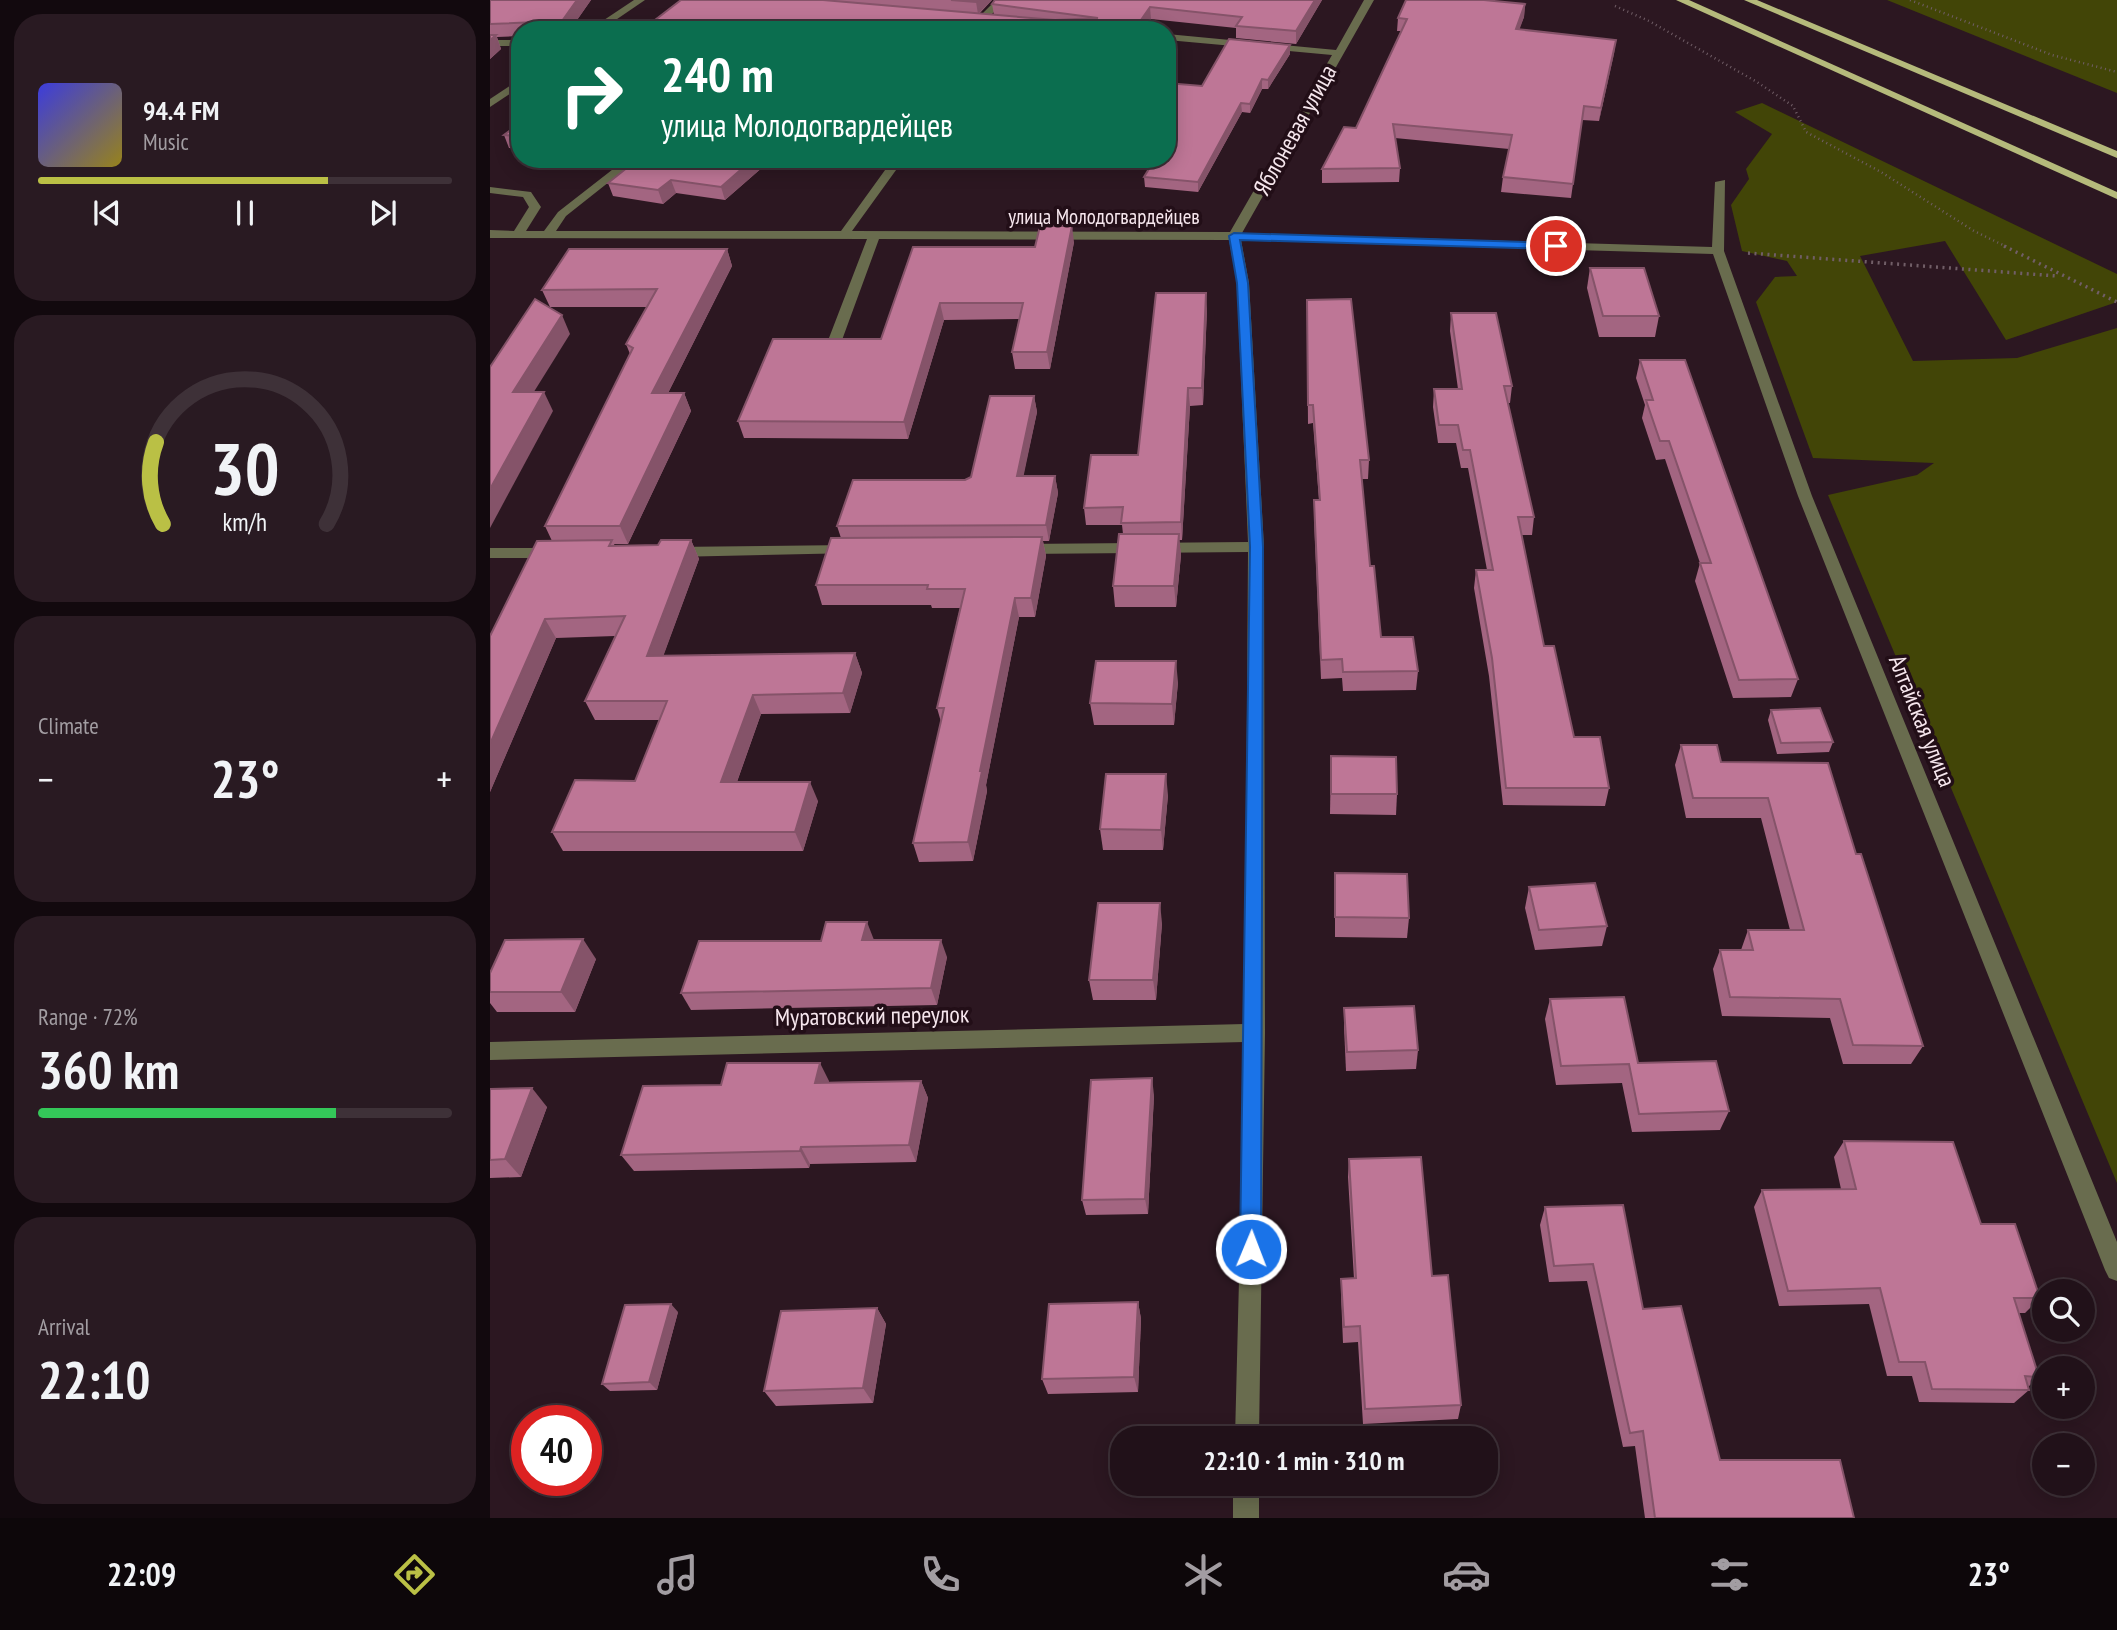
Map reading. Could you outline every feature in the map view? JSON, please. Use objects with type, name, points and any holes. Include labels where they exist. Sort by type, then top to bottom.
[{"type":"main road","points":[[1681,0],[2117,196]]},
{"type":"main road","points":[[1749,0],[2117,155]]},
{"type":"street","points":[[608,21],[640,0]]},
{"type":"street","points":[[982,19],[1001,0]]},
{"type":"street","name":"Яблоневая улица","points":[[1234,236],[1369,0]]},
{"type":"street","points":[[969,18],[996,21]]},
{"type":"street","points":[[1176,38],[1337,53]]},
{"type":"street","points":[[490,43],[511,43]]},
{"type":"street","points":[[490,104],[511,89]]},
{"type":"street","points":[[548,233],[562,214],[621,168]]},
{"type":"street","points":[[844,235],[892,168]]},
{"type":"street","name":"Алтайская улица","points":[[1721,182],[1718,251],[1805,496],[2117,1270]]},
{"type":"street","points":[[490,190],[527,194],[535,207],[518,234]]},
{"type":"street","name":"улица Молодогвардейцев","points":[[490,234],[1234,236],[1718,251]]},
{"type":"street","points":[[831,351],[874,235]]},
{"type":"street","points":[[1234,236],[1243,283],[1256,547],[1255,1033],[1247,1426]]},
{"type":"street","points":[[1006,549],[1256,547]]},
{"type":"street","points":[[657,552],[866,550]]},
{"type":"street","points":[[490,553],[574,553]]},
{"type":"street","name":"Муратовский переулок","points":[[490,1051],[1255,1033]]},
{"type":"street","points":[[1246,1496],[1246,1518]]},
{"type":"path","points":[[1910,0],[2052,55],[2117,72]]},
{"type":"path","points":[[1615,6],[1649,21],[1758,82],[1793,106],[1806,132],[1881,173],[1974,231],[2117,302]]},
{"type":"path","points":[[1718,251],[2062,276]]},
{"type":"shaded area","points":[[1887,0],[2117,0],[2117,93]]},
{"type":"shaded area","points":[[1762,103],[2117,274],[2117,302],[2006,340],[1945,241],[1860,256],[1913,361],[2017,358],[2117,328],[2117,1183],[1828,495],[1917,475],[1934,463],[1813,458],[1756,302],[1775,277],[1797,276],[1787,261],[1742,251],[1731,205],[1749,179],[1746,169],[1772,134],[1735,112]]},
{"type":"building","points":[[490,0],[577,0],[562,21],[511,21],[511,23],[490,24]]},
{"type":"building","points":[[681,0],[823,0],[1055,20],[1098,18],[992,4],[995,0],[1315,0],[1296,31],[1236,26],[1242,17],[1150,7],[1140,21],[654,21]]},
{"type":"building","points":[[1406,0],[1484,0],[1525,4],[1516,29],[1616,40],[1601,108],[1584,106],[1573,184],[1503,177],[1512,135],[1393,124],[1400,168],[1322,169],[1344,127],[1356,128],[1407,19],[1398,18]]},
{"type":"building","points":[[1229,39],[1290,45],[1268,80],[1262,79],[1250,104],[1241,103],[1198,182],[1144,177],[1150,168],[1176,168],[1176,84],[1202,86]]},
{"type":"building","points":[[627,168],[743,168],[721,187],[671,180],[658,190],[608,183]]},
{"type":"building","points":[[1040,226],[1072,226],[1047,352],[1012,352],[1023,303],[940,303],[904,422],[738,421],[773,339],[881,339],[913,247],[1035,247]]},
{"type":"building","points":[[569,249],[727,249],[652,393],[684,393],[620,526],[545,526],[633,348],[626,344],[657,289],[542,290]]},
{"type":"building","points":[[1590,268],[1644,268],[1659,316],[1603,316]]},
{"type":"building","points":[[1156,293],[1206,293],[1202,388],[1188,388],[1181,522],[1121,523],[1123,507],[1084,508],[1091,455],[1138,455]]},
{"type":"building","points":[[535,299],[562,315],[513,392],[544,392],[490,489],[490,367]]},
{"type":"building","points":[[1351,299],[1369,460],[1360,460],[1370,566],[1374,566],[1381,637],[1413,637],[1418,671],[1343,672],[1342,659],[1321,660],[1314,500],[1320,500],[1313,405],[1308,405],[1307,300]]},
{"type":"building","points":[[1451,313],[1496,313],[1512,386],[1504,386],[1534,517],[1518,517],[1544,646],[1554,646],[1574,737],[1600,737],[1609,788],[1506,788],[1492,658],[1476,570],[1493,570],[1470,450],[1463,450],[1458,425],[1439,425],[1434,389],[1462,389]]},
{"type":"building","points":[[1640,360],[1685,360],[1798,679],[1739,680],[1700,563],[1711,563],[1669,441],[1660,441],[1646,400],[1653,400]]},
{"type":"building","points":[[990,396],[1034,396],[1017,476],[1055,476],[1046,525],[837,526],[853,480],[965,480],[971,477]]},
{"type":"building","points":[[1119,534],[1179,534],[1174,586],[1113,586]]},
{"type":"building","points":[[1042,537],[1031,598],[1015,598],[968,842],[913,843],[944,708],[937,708],[965,589],[927,589],[928,585],[816,585],[831,538]]},
{"type":"building","points":[[612,540],[609,546],[658,545],[661,540],[691,540],[647,656],[855,653],[843,693],[753,695],[721,782],[810,782],[795,832],[552,832],[575,780],[635,781],[667,701],[585,701],[625,616],[545,619],[490,744],[490,636],[537,541]]},
{"type":"building","points":[[1096,661],[1176,661],[1172,704],[1090,703]]},
{"type":"building","points":[[1820,708],[1833,742],[1781,743],[1771,710]]},
{"type":"building","points":[[1681,745],[1717,745],[1721,762],[1828,763],[1856,854],[1861,854],[1923,1046],[1853,1045],[1840,999],[1730,997],[1720,950],[1753,950],[1748,930],[1804,930],[1768,798],[1693,798]]},
{"type":"building","points":[[1331,756],[1396,757],[1397,794],[1331,794]]},
{"type":"building","points":[[1106,774],[1166,774],[1161,830],[1100,829]]},
{"type":"building","points":[[1335,873],[1407,874],[1409,918],[1335,917]]},
{"type":"building","points":[[1595,883],[1607,926],[1539,930],[1529,887]]},
{"type":"building","points":[[1098,903],[1160,903],[1153,980],[1089,980]]},
{"type":"building","points":[[826,922],[867,922],[862,940],[941,940],[931,988],[681,993],[699,941],[821,941]]},
{"type":"building","points":[[583,939],[561,992],[490,992],[490,973],[505,940]]},
{"type":"building","points":[[1624,997],[1638,1063],[1716,1061],[1729,1111],[1639,1114],[1629,1064],[1561,1066],[1550,999]]},
{"type":"building","points":[[1414,1006],[1418,1050],[1347,1052],[1344,1008]]},
{"type":"building","points":[[727,1063],[820,1063],[815,1083],[921,1081],[909,1145],[801,1147],[800,1151],[621,1155],[643,1086],[721,1085]]},
{"type":"building","points":[[1152,1078],[1145,1199],[1082,1200],[1091,1080]]},
{"type":"building","points":[[532,1088],[505,1159],[490,1160],[490,1089]]},
{"type":"building","points":[[1844,1141],[1953,1142],[1981,1224],[2015,1224],[2034,1279],[2032,1298],[2014,1298],[2032,1356],[2032,1376],[2025,1376],[2029,1390],[1932,1389],[1925,1362],[1899,1362],[1880,1288],[1788,1291],[1762,1190],[1856,1189]]},
{"type":"building","points":[[1421,1157],[1432,1276],[1448,1275],[1461,1405],[1365,1409],[1360,1326],[1344,1327],[1341,1279],[1356,1278],[1349,1159]]},
{"type":"building","points":[[1623,1205],[1643,1309],[1681,1306],[1720,1460],[1840,1460],[1854,1518],[1655,1518],[1643,1431],[1630,1433],[1593,1264],[1554,1266],[1545,1207]]},
{"type":"building","points":[[1138,1302],[1134,1377],[1042,1379],[1049,1304]]},
{"type":"building","points":[[671,1304],[649,1382],[602,1384],[625,1305]]},
{"type":"building","points":[[877,1308],[863,1388],[764,1391],[781,1311]]},
{"type":"route","points":[[1251,1249],[1255,1033],[1256,547],[1243,283],[1234,236],[1556,246]]}]
